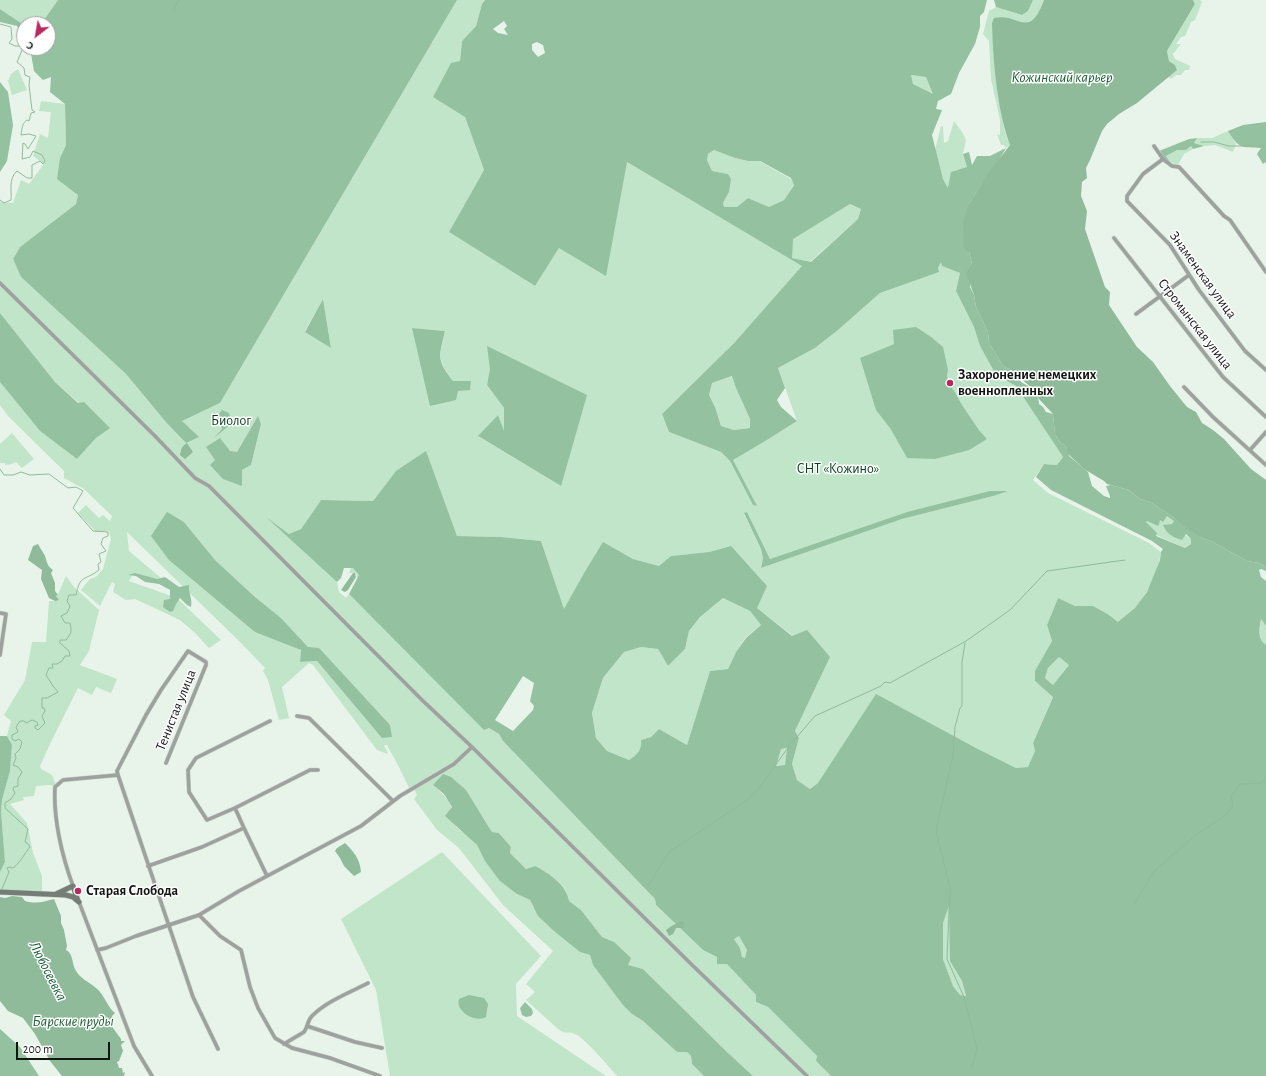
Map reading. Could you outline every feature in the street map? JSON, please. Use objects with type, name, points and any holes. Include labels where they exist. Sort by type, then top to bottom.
[{"type":"street","points":[[1154,146],[1163,159],[1172,166],[1179,167],[1224,216],[1230,220],[1266,272]]},
{"type":"street","name":"Знаменская улица","points":[[1163,159],[1143,174],[1127,198],[1170,244],[1198,290],[1245,351],[1266,370]]},
{"type":"street","name":"Стромынская улица","points":[[1114,238],[1223,377],[1266,417]]},
{"type":"street","points":[[1136,314],[1189,275]]},
{"type":"street","points":[[0,283],[155,436],[195,478],[209,486],[422,700],[472,747],[675,949],[807,1076]]},
{"type":"street","points":[[1184,387],[1213,417],[1266,465]]},
{"type":"street","points":[[1250,450],[1266,432]]},
{"type":"street","points":[[0,613],[6,614],[0,655]]},
{"type":"street","name":"Тенистая улица","points":[[118,775],[117,771],[146,715],[188,651],[206,662],[206,665],[166,763]]},
{"type":"street","points":[[297,716],[309,718],[393,801]]},
{"type":"street","points":[[270,721],[196,758],[188,770],[189,792],[207,820],[235,808],[310,770],[318,770]]},
{"type":"street","points":[[97,950],[199,915],[239,891],[361,826],[408,790],[454,764],[472,747]]},
{"type":"street","points":[[152,1076],[134,1046],[74,895],[64,861],[54,801],[55,787],[63,780],[118,775],[193,997],[218,1049]]},
{"type":"street","points":[[235,808],[267,876]]},
{"type":"street","points":[[148,866],[202,847],[244,828]]},
{"type":"street","points":[[56,894],[72,886]]},
{"type":"street","points":[[0,892],[74,895]]},
{"type":"street","points":[[199,915],[220,936],[241,950],[250,988],[258,1008],[275,1038],[292,1048],[330,1058],[380,1076]]},
{"type":"street","points":[[284,1044],[304,1032],[307,1026],[307,1021],[322,1007],[368,983]]},
{"type":"street","points":[[307,1026],[355,1042],[382,1048]]},
{"type":"green space","points":[[0,0],[58,0],[47,16],[16,16],[16,20],[0,9]]},
{"type":"green space","points":[[58,0],[457,0],[220,403],[182,421],[199,437],[186,443],[165,421],[126,374],[21,277],[13,259],[20,247],[76,204],[78,195],[57,179],[60,158],[66,145],[65,104],[50,92],[51,77],[43,80],[34,71],[31,56],[56,56],[56,16],[47,16]]},
{"type":"green space","points":[[457,0],[485,0],[482,4],[476,26],[462,41],[460,61],[465,117],[484,170],[449,232],[535,286],[559,248],[627,162],[803,266],[735,342],[662,414],[669,432],[721,452],[730,461],[753,505],[732,460],[797,421],[778,368],[815,348],[880,293],[938,272],[941,261],[942,266],[960,273],[956,291],[974,327],[980,346],[996,375],[1016,386],[1063,457],[1057,465],[1044,464],[1033,480],[1048,493],[1149,543],[1161,552],[1160,559],[1155,574],[1144,597],[1129,614],[1118,623],[1106,613],[1093,606],[1075,606],[1058,598],[1047,625],[1052,641],[1035,672],[1035,681],[1053,696],[1033,743],[1035,751],[1028,767],[1016,768],[974,747],[818,783],[810,789],[797,780],[792,764],[799,738],[795,731],[830,657],[793,636],[757,608],[731,546],[709,552],[671,556],[659,566],[633,559],[603,543],[584,573],[564,610],[541,541],[501,537],[457,536],[441,493],[358,580],[356,573],[349,573],[396,471],[373,501],[321,500],[301,529],[289,534],[270,520],[337,582],[339,592],[346,598],[349,594],[484,729],[489,728],[499,734],[503,741],[655,899],[656,905],[703,950],[717,957],[717,964],[727,964],[756,995],[756,1002],[768,1007],[817,1056],[816,1061],[831,1076],[753,1076],[643,969],[627,965],[614,942],[602,937],[581,910],[569,901],[568,895],[557,880],[535,866],[526,869],[510,853],[511,847],[499,833],[492,832],[466,790],[433,785],[444,795],[450,804],[456,827],[477,845],[485,861],[517,894],[530,900],[533,907],[580,952],[590,955],[593,965],[632,1014],[643,1021],[677,1052],[687,1052],[691,1056],[692,1064],[704,1076],[617,1076],[585,1041],[575,1034],[563,1032],[558,1029],[526,1000],[535,992],[526,984],[553,951],[503,905],[459,848],[437,830],[414,799],[417,795],[412,786],[409,788],[387,745],[384,745],[388,754],[377,750],[313,665],[309,663],[282,687],[289,718],[279,720],[268,680],[263,671],[265,668],[127,532],[129,551],[161,578],[157,579],[133,574],[129,581],[177,598],[221,640],[209,648],[180,620],[135,599],[126,600],[113,592],[115,584],[112,582],[100,606],[81,590],[90,579],[96,577],[103,569],[111,539],[109,531],[96,532],[78,513],[86,505],[99,518],[103,515],[110,521],[112,516],[84,489],[64,478],[64,471],[8,416],[0,405],[0,382],[40,431],[77,459],[102,433],[79,403],[55,382],[0,313],[0,202],[13,203],[21,180],[29,184],[44,164],[33,156],[40,134],[48,138],[51,112],[39,111],[41,101],[65,104],[66,145],[60,158],[78,195],[76,204],[20,247],[13,259],[21,277],[126,374],[165,421],[182,421],[220,403]],"holes":[[[323,299],[331,347],[305,331]],[[412,328],[445,331],[441,347],[441,358],[444,368],[453,381],[471,381],[470,389],[458,391]],[[894,344],[947,375],[948,383],[979,430],[987,439],[907,458],[890,428],[860,358]],[[490,369],[561,486],[479,437],[498,415],[504,433],[504,408],[487,385]],[[258,417],[261,424],[251,465],[242,470],[211,465],[223,455],[237,452]],[[993,496],[902,519],[761,568],[763,558],[761,549],[744,514],[747,512],[770,559],[907,512]],[[167,513],[184,522],[215,560],[255,597],[281,618],[308,647],[382,738],[317,661],[300,662],[301,651]]]},
{"type":"green space","points":[[485,0],[987,0],[984,12],[980,16],[980,27],[975,44],[959,73],[951,94],[938,101],[936,109],[942,110],[932,135],[943,179],[948,188],[951,172],[967,167],[963,154],[969,152],[972,165],[977,156],[990,156],[1006,148],[969,204],[969,252],[972,264],[970,287],[974,295],[976,307],[988,332],[989,343],[1003,366],[1011,370],[1021,382],[1033,390],[1039,400],[1039,404],[1046,412],[1053,414],[1055,434],[1059,441],[1067,448],[1069,456],[1088,472],[1092,486],[1104,496],[1110,498],[1106,486],[1111,485],[1129,490],[1140,499],[1150,502],[1173,517],[1202,538],[1211,541],[1247,561],[1259,563],[1266,567],[1266,571],[1261,569],[1259,570],[1261,577],[1266,581],[1266,626],[1261,619],[1259,630],[1261,640],[1266,645],[1266,1076],[831,1076],[816,1061],[817,1056],[768,1007],[756,1002],[756,995],[727,964],[717,964],[717,957],[703,950],[656,905],[655,899],[503,741],[499,734],[489,728],[484,730],[349,594],[359,575],[353,568],[344,568],[341,578],[337,582],[266,517],[289,534],[301,529],[321,500],[373,501],[396,471],[426,451],[457,536],[501,537],[541,541],[564,609],[603,542],[633,559],[659,566],[671,556],[709,552],[731,546],[767,586],[757,608],[792,636],[807,630],[830,657],[795,731],[799,738],[792,764],[797,780],[810,789],[818,783],[876,694],[1016,768],[1028,767],[1035,751],[1033,743],[1053,697],[1035,681],[1035,671],[1052,641],[1047,625],[1058,598],[1075,606],[1093,606],[1118,622],[1135,608],[1147,592],[1163,549],[1152,541],[1051,490],[1036,477],[1044,464],[1057,465],[1063,457],[1016,386],[996,375],[980,346],[974,327],[956,291],[960,273],[942,266],[941,262],[938,268],[939,272],[880,293],[815,348],[778,368],[785,388],[777,400],[781,407],[797,421],[733,460],[757,506],[753,505],[730,461],[721,452],[669,432],[662,414],[735,342],[802,266],[627,162],[606,276],[559,248],[535,286],[449,232],[484,170],[465,117],[433,97],[451,63],[460,61],[462,41],[476,26],[482,4]],"holes":[[[504,21],[507,26],[504,29],[508,35],[498,33],[493,29]],[[537,42],[543,45],[545,53],[538,57],[532,50],[532,44]],[[911,75],[926,77],[933,94],[913,84]],[[714,150],[735,158],[748,161],[760,161],[791,178],[794,185],[784,200],[769,207],[748,198],[737,207],[724,207],[723,203],[729,192],[731,179],[728,174],[712,171],[707,160],[708,154]],[[850,204],[861,209],[858,219],[811,262],[792,258],[793,239]],[[732,376],[750,419],[750,428],[734,430],[721,426],[715,407],[709,395],[712,383]],[[1167,516],[1174,521],[1172,524],[1163,525],[1166,531],[1182,540],[1186,534],[1191,539],[1191,544],[1185,548],[1156,536],[1157,533],[1146,522],[1147,521],[1158,526],[1160,520],[1163,522]],[[723,598],[750,611],[761,625],[746,638],[736,652],[728,669],[710,671],[687,745],[659,729],[651,737],[641,740],[641,747],[629,760],[607,751],[596,738],[592,713],[603,678],[624,652],[641,647],[658,649],[668,666],[685,649],[689,631],[700,617]],[[1059,657],[1069,665],[1053,685],[1045,678],[1048,668]],[[523,676],[534,683],[530,701],[534,706],[533,710],[513,731],[495,720]],[[787,748],[785,765],[776,766],[781,749]],[[949,906],[950,961],[962,981],[966,996],[960,995],[953,986],[943,959],[943,923]],[[739,936],[747,950],[745,958],[742,957],[740,948],[734,939]]]},
{"type":"green space","points":[[994,0],[1033,0],[1028,11],[1022,15],[996,7]]},
{"type":"green space","points":[[1033,0],[1044,0],[1040,12],[1034,19],[1026,23],[1015,20],[992,23],[997,88],[1005,132],[1010,145],[1006,148],[1004,145],[1001,145],[997,134],[1000,135],[1000,120],[991,79],[989,41],[983,34],[989,11],[996,7],[1022,15],[1028,11]]},
{"type":"green space","points":[[1193,0],[1200,0],[1202,2],[1195,20],[1191,22],[1185,36],[1181,37],[1176,44],[1181,44],[1173,54],[1175,59],[1190,66],[1189,70],[1185,70],[1181,75],[1176,75],[1171,79],[1168,77],[1177,70],[1175,65],[1169,61],[1167,51],[1195,4]]},
{"type":"green space","points":[[0,9],[16,20],[16,26],[0,22]]},
{"type":"green space","points":[[18,69],[27,90],[12,95],[8,81],[11,74]]},
{"type":"green space","points":[[910,75],[926,77],[934,95],[913,84]]},
{"type":"green space","points":[[0,82],[8,92],[13,125],[7,161],[0,172]]},
{"type":"green space","points":[[954,121],[966,140],[963,154],[967,167],[948,188],[943,179],[935,150],[941,126],[943,126],[944,143],[948,141]]},
{"type":"green space","points":[[1266,122],[1266,162],[1263,164],[1257,154],[1261,148],[1241,146],[1235,141],[1228,131],[1243,125]]},
{"type":"green space","points":[[1228,131],[1236,144],[1233,152],[1215,145],[1204,146],[1194,143],[1197,138],[1212,138]]},
{"type":"green space","points":[[1197,138],[1194,143],[1204,146],[1193,149],[1191,146],[1186,150],[1177,150],[1166,156],[1170,162],[1163,158],[1159,151],[1189,139]]},
{"type":"green space","points":[[1191,146],[1193,149],[1184,154],[1178,165],[1170,162],[1166,156],[1177,150],[1186,150]]},
{"type":"green space","points":[[714,150],[735,158],[748,161],[759,161],[791,179],[794,184],[784,200],[769,207],[748,198],[737,207],[724,207],[723,203],[729,192],[728,174],[712,171],[707,160],[708,154]]},
{"type":"green space","points":[[850,204],[861,209],[858,219],[810,262],[792,258],[792,239]]},
{"type":"green space","points":[[323,299],[331,348],[305,332]]},
{"type":"green space","points":[[0,313],[55,382],[78,403],[84,402],[110,428],[96,438],[77,459],[40,431],[0,382]]},
{"type":"green space","points":[[916,327],[943,347],[948,370],[948,383],[979,430],[987,439],[969,450],[935,459],[907,458],[890,428],[876,410],[860,358],[894,344],[893,330]]},
{"type":"green space","points":[[412,328],[445,331],[440,352],[441,362],[453,381],[471,381],[470,390],[458,391],[456,400],[430,406]]},
{"type":"green space","points":[[487,346],[587,395],[561,486],[478,436],[498,415],[504,431],[504,408],[487,385],[490,369]]},
{"type":"green space","points":[[733,376],[736,388],[750,419],[750,428],[734,430],[721,426],[715,407],[709,395],[712,383]]},
{"type":"green space","name":"Биолог","points":[[222,410],[229,413],[232,423],[214,438],[222,429],[219,420],[213,412],[218,415]]},
{"type":"green space","points":[[258,416],[261,424],[251,465],[242,470],[242,486],[223,479],[210,465],[215,460],[206,447],[220,438],[230,451],[237,452]]},
{"type":"green space","points":[[12,433],[34,459],[22,468],[16,462],[5,465],[5,463],[0,463],[0,444]]},
{"type":"green space","points":[[990,491],[1008,491],[902,519],[761,568],[763,558],[761,549],[744,513],[747,512],[770,559],[907,512]]},
{"type":"green space","points":[[167,512],[184,522],[215,560],[255,597],[281,618],[308,647],[319,648],[390,725],[392,737],[382,738],[317,661],[300,662],[301,650],[255,632],[169,560],[151,536]]},
{"type":"green space","points":[[1167,515],[1174,521],[1172,524],[1168,524],[1191,539],[1191,544],[1185,548],[1156,535],[1146,522],[1147,520],[1160,520]]},
{"type":"green space","points":[[135,573],[157,579],[165,577],[179,587],[189,585],[191,607],[180,598],[173,611],[170,612],[163,607],[164,600],[170,599],[170,590],[159,584],[145,582],[136,576],[128,575]]},
{"type":"green space","points":[[66,576],[74,587],[99,610],[89,651],[80,665],[117,679],[111,693],[96,687],[92,695],[78,688],[40,766],[41,769],[52,775],[55,787],[50,785],[36,786],[34,796],[23,797],[24,800],[10,804],[27,823],[33,853],[42,876],[42,893],[0,890],[0,872],[5,862],[1,811],[2,800],[10,771],[12,745],[7,736],[11,721],[4,715],[25,680],[32,642],[46,642],[49,601],[55,601]]},
{"type":"green space","points":[[723,598],[750,611],[761,625],[745,638],[728,669],[710,671],[687,745],[659,729],[651,737],[641,740],[641,747],[638,752],[629,760],[607,751],[596,738],[592,713],[603,678],[625,651],[641,647],[658,649],[668,666],[685,649],[689,631],[700,617]]},
{"type":"green space","points":[[1261,619],[1266,626],[1266,645],[1260,637],[1259,630]]},
{"type":"green space","points":[[1059,657],[1069,665],[1053,685],[1045,678],[1048,668]]},
{"type":"green space","points":[[0,736],[7,736],[12,745],[10,771],[2,800],[1,811],[5,862],[0,872]]},
{"type":"green space","points":[[787,748],[785,765],[775,766],[781,749]]},
{"type":"green space","points":[[443,774],[451,777],[466,790],[492,832],[499,833],[511,847],[510,853],[526,869],[535,866],[556,880],[565,890],[569,901],[581,910],[602,937],[614,942],[631,958],[628,965],[643,969],[753,1076],[704,1076],[692,1064],[691,1056],[687,1052],[677,1052],[643,1021],[632,1014],[623,1005],[593,965],[590,955],[580,952],[554,931],[538,916],[530,900],[517,894],[500,881],[485,861],[477,845],[445,816],[452,807],[444,794],[433,785]]},
{"type":"green space","points":[[442,852],[541,956],[516,984],[517,1016],[606,1076],[390,1076],[376,990],[341,919]]},
{"type":"green space","points":[[956,890],[950,910],[950,961],[962,981],[966,996],[960,995],[953,986],[943,959],[943,923],[948,908],[943,904]]},
{"type":"green space","points":[[739,936],[747,950],[746,958],[742,957],[740,948],[734,939]]},
{"type":"green space","points":[[469,995],[484,998],[488,1004],[486,1017],[477,1019],[463,1012],[460,1008],[459,999]]},
{"type":"green space","points":[[525,1002],[532,1009],[533,1013],[531,1016],[526,1017],[522,1015],[520,1008]]},
{"type":"green space","points":[[0,1029],[20,1047],[39,1076],[0,1076]]},
{"type":"water","name":"Кожинский карьер","points":[[1044,0],[1193,0],[1195,4],[1167,51],[1169,61],[1175,65],[1177,70],[1137,103],[1119,114],[1107,124],[1102,131],[1086,168],[1087,178],[1082,182],[1081,196],[1087,211],[1085,229],[1105,287],[1110,292],[1109,305],[1137,347],[1153,362],[1187,407],[1196,412],[1202,423],[1224,439],[1251,469],[1266,480],[1266,567],[1259,563],[1247,561],[1211,541],[1202,538],[1150,502],[1140,499],[1129,490],[1107,484],[1084,469],[1067,453],[1067,448],[1059,441],[1055,434],[1053,414],[1039,399],[1033,389],[1011,370],[1003,366],[989,343],[988,332],[976,307],[974,295],[966,273],[972,264],[969,252],[964,248],[963,221],[969,204],[987,175],[1010,145],[1002,117],[996,85],[992,23],[994,18],[1003,17],[1028,22],[1039,12]]},
{"type":"water","points":[[187,443],[193,452],[185,459],[180,455],[182,448]]},
{"type":"water","points":[[38,544],[48,565],[53,570],[51,573],[55,583],[55,591],[58,595],[56,596],[59,600],[55,601],[49,598],[41,579],[42,570],[28,560],[33,546]]},
{"type":"water","points":[[353,573],[355,573],[356,577],[348,590],[345,592],[341,590]]},
{"type":"water","points":[[345,843],[358,859],[361,872],[354,876],[344,866],[335,851]]},
{"type":"water","name":"Барские пруды","points":[[12,896],[22,897],[25,901],[33,902],[43,902],[54,899],[61,916],[61,923],[67,946],[66,950],[70,953],[75,969],[82,978],[99,991],[115,1013],[112,1016],[113,1028],[121,1041],[125,1041],[121,1045],[123,1051],[119,1061],[117,1062],[119,1068],[122,1068],[123,1073],[125,1072],[124,1076],[62,1076],[50,1061],[35,1034],[23,1018],[8,1011],[0,1001],[0,897],[5,898]]},
{"type":"water","points":[[683,921],[684,928],[676,928],[673,934],[669,936],[666,930]]},
{"type":"waterway","points":[[173,10],[179,0]]},
{"type":"waterway","name":"Любосеевка","points":[[0,24],[11,27],[12,39],[9,43],[15,46],[21,46],[23,48],[17,62],[24,68],[25,75],[30,77],[29,85],[32,110],[35,112],[31,113],[29,121],[27,120],[22,126],[21,135],[29,134],[36,136],[28,149],[23,143],[22,159],[30,157],[33,151],[42,155],[45,161],[43,164],[40,161],[32,165],[32,178],[27,178],[17,171],[11,181],[11,200],[4,203],[0,200]]},
{"type":"waterway","points":[[1201,142],[1214,142],[1229,146],[1266,146]]},
{"type":"waterway","name":"Любосеевка","points":[[0,469],[4,475],[13,475],[21,472],[30,475],[49,474],[68,488],[76,487],[83,491],[73,508],[93,531],[108,532],[108,536],[103,538],[101,544],[106,551],[99,554],[101,562],[98,564],[99,570],[81,581],[76,595],[69,595],[67,601],[70,606],[67,613],[61,616],[65,623],[70,623],[71,632],[69,636],[66,640],[60,640],[60,643],[69,651],[70,656],[65,656],[62,661],[57,664],[52,664],[53,668],[49,668],[46,675],[58,692],[47,698],[42,698],[42,708],[44,708],[45,711],[42,716],[45,723],[38,730],[35,728],[35,726],[38,725],[37,722],[32,720],[26,723],[24,721],[20,721],[16,727],[18,732],[12,735],[12,739],[15,741],[19,739],[22,742],[20,749],[15,754],[16,758],[13,765],[18,767],[22,772],[18,779],[18,786],[14,787],[13,789],[15,793],[11,799],[5,803],[5,808],[28,829],[25,842],[30,847],[16,866],[13,868],[7,868],[9,872],[2,889]]},
{"type":"waterway","points":[[648,886],[669,852],[750,798],[790,745],[815,716],[881,686],[885,682],[890,683],[966,641],[1010,610],[1047,571],[1125,560]]},
{"type":"waterway","points":[[965,643],[962,662],[962,706],[960,708],[955,727],[953,755],[936,831],[950,887],[947,959],[964,997],[977,1049],[972,1068]]},
{"type":"waterway","points":[[1134,905],[1154,871],[1196,835],[1226,815],[1233,806],[1231,796],[1240,784],[1262,783],[1266,777]]},
{"type":"place","name":"Захоронение немецких военнопленных","points":[[950,383]]},
{"type":"place","name":"Старая Слобода","points":[[78,891]]},
{"type":"park label","name":"СНТ «Кожино»","points":[[838,469]]}]
